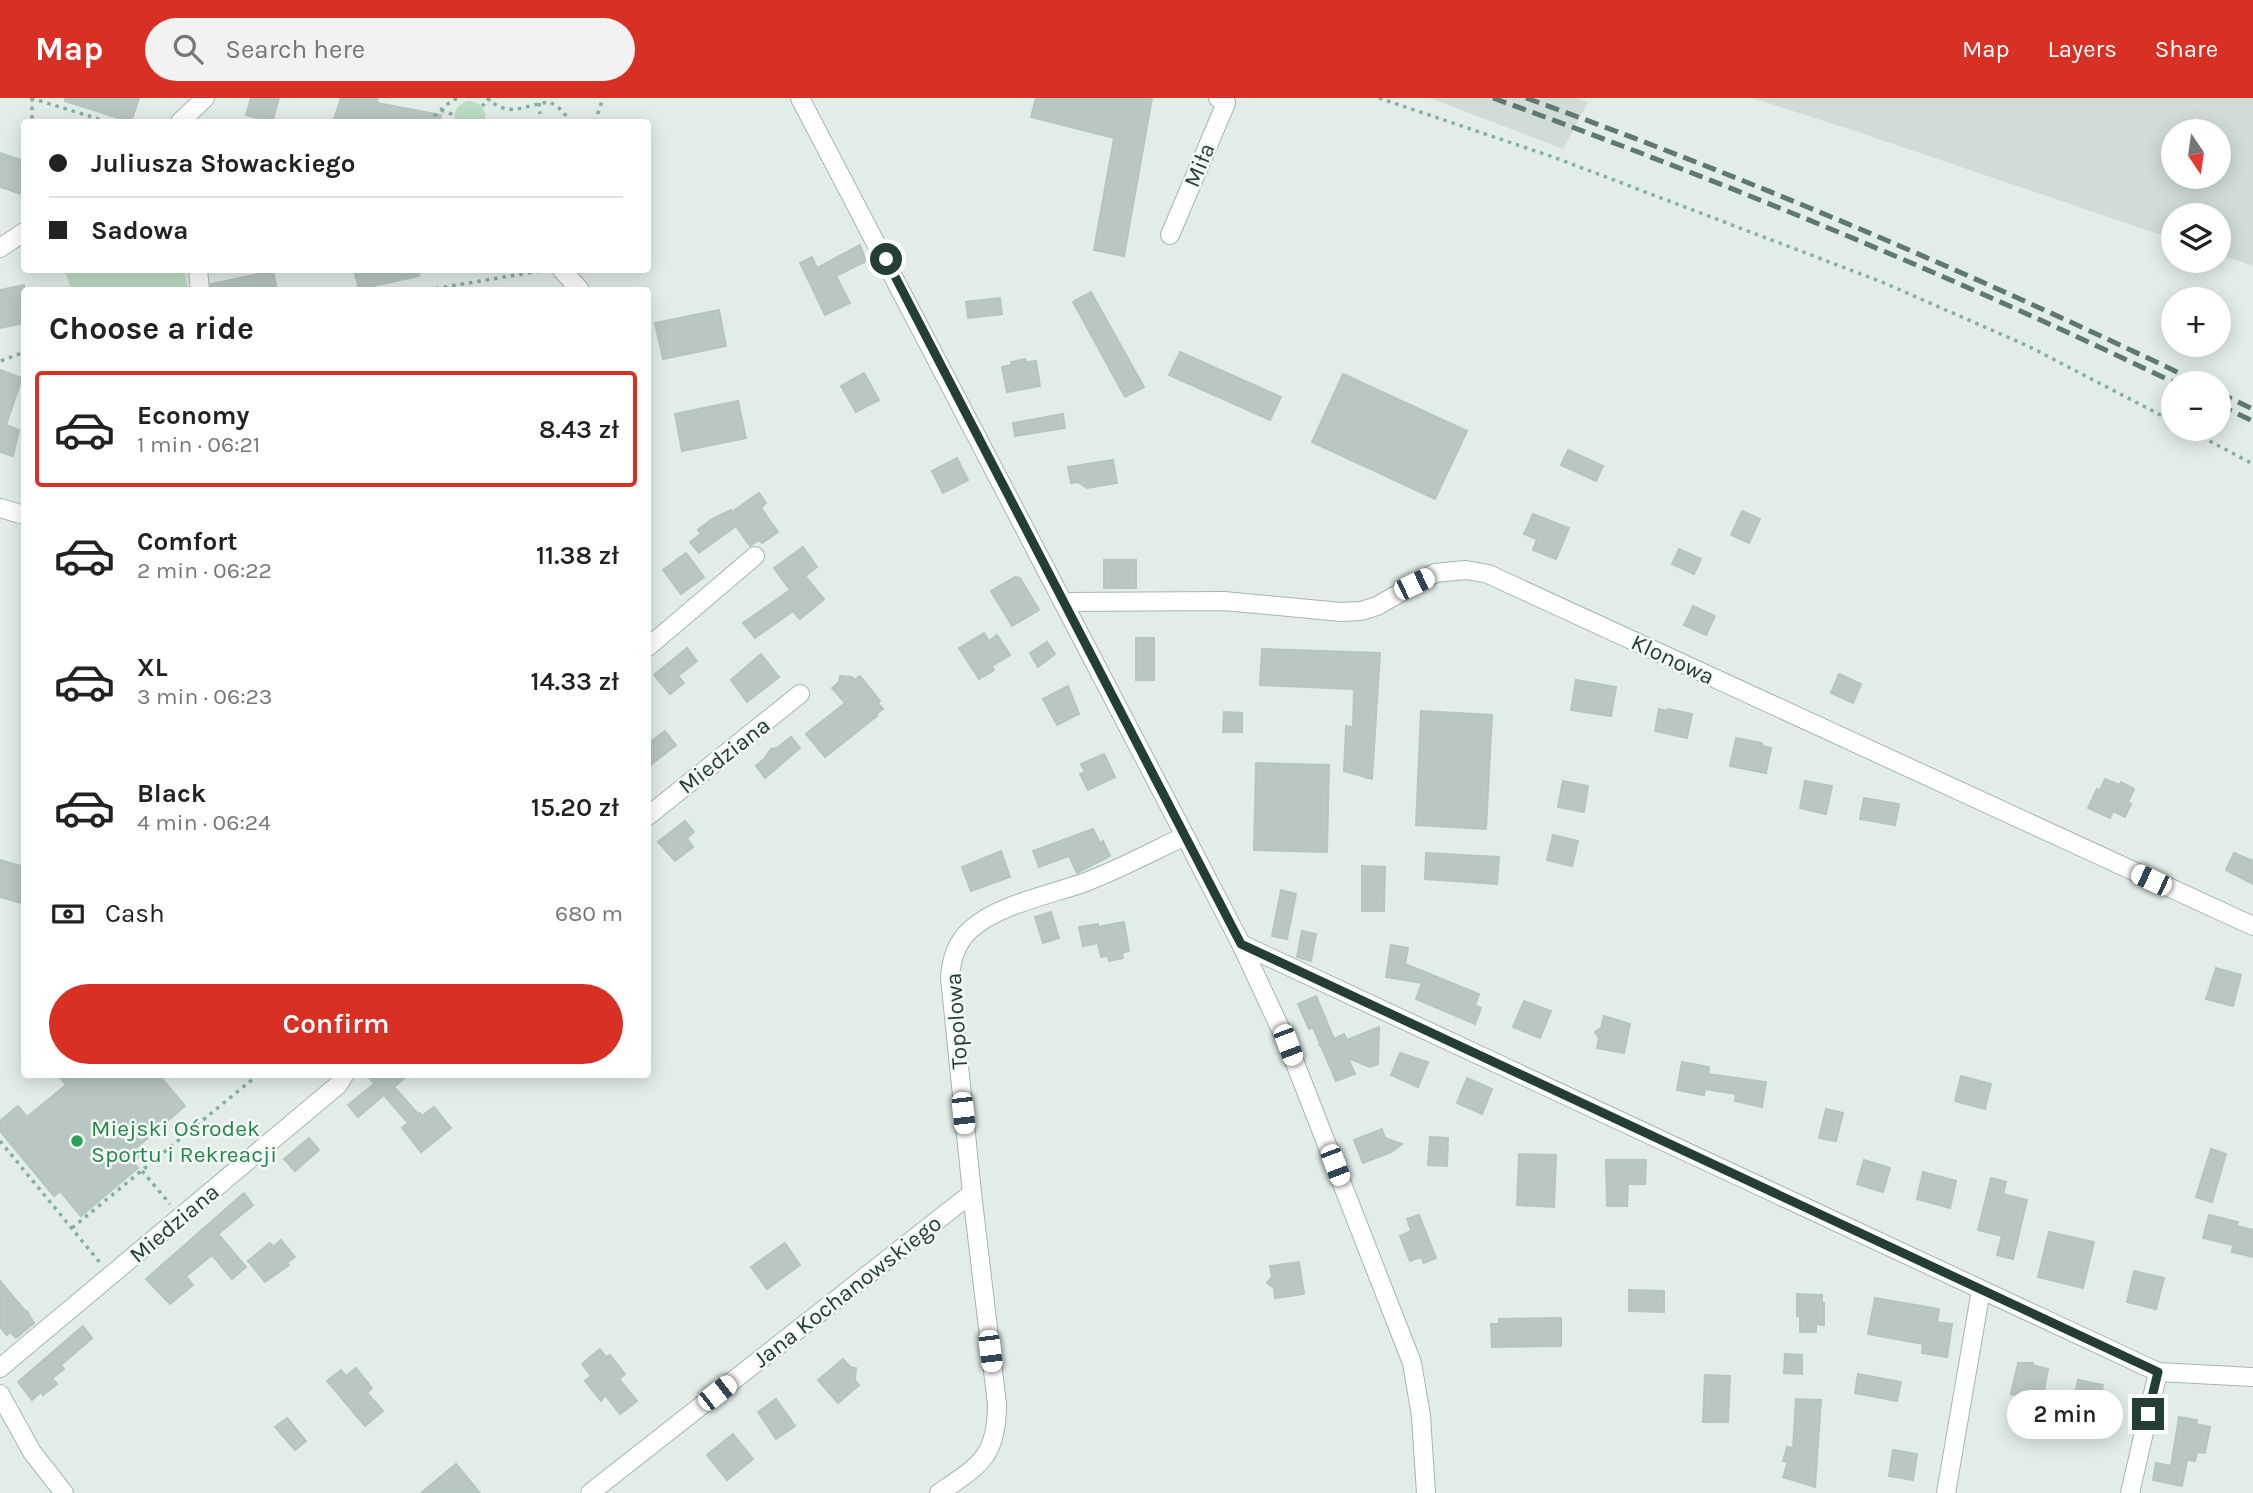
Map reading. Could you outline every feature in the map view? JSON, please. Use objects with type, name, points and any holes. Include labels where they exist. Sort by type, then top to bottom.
[{"type":"street","points":[[183,119],[205,98]]},
{"type":"street","points":[[800,98],[1241,944],[1288,1045],[1412,1363],[1421,1416],[1426,1493]]},
{"type":"street","name":"Miła","points":[[1170,235],[1226,103],[1219,98]]},
{"type":"street","points":[[0,248],[21,234]]},
{"type":"street","points":[[565,273],[577,287]]},
{"type":"street","points":[[0,508],[21,514]]},
{"type":"street","points":[[651,644],[755,556]]},
{"type":"street","name":"Klonowa","points":[[1064,602],[1224,601],[1341,612],[1362,611],[1377,606],[1435,573],[1466,570],[1488,574],[2253,926]]},
{"type":"street","name":"Miedziana","points":[[651,814],[800,694]]},
{"type":"street","name":"Topolowa","points":[[939,1493],[976,1468],[990,1450],[997,1428],[997,1404],[950,978],[951,963],[961,941],[970,930],[996,913],[1086,881],[1185,836]]},
{"type":"street","points":[[1241,944],[2158,1372],[2253,1377]]},
{"type":"street","name":"Miedziana","points":[[0,1368],[338,1085],[342,1078]]},
{"type":"street","name":"Jana Kochanowskiego","points":[[590,1493],[972,1194]]},
{"type":"street","points":[[1946,1493],[1981,1290]]},
{"type":"street","points":[[2130,1493],[2158,1372]]},
{"type":"street","points":[[0,1394],[32,1452],[64,1493]]},
{"type":"path","points":[[32,119],[32,98],[98,119]]},
{"type":"path","points":[[431,119],[457,98]]},
{"type":"path","points":[[596,119],[603,98]]},
{"type":"path","points":[[1379,98],[1556,158],[1882,282],[2028,346],[2161,415]]},
{"type":"path","points":[[482,106],[488,99],[510,111],[552,100],[570,119]]},
{"type":"path","points":[[539,103],[540,114]]},
{"type":"path","points":[[441,110],[454,115]]},
{"type":"path","points":[[445,287],[528,273]]},
{"type":"path","points":[[1,361],[21,353]]},
{"type":"path","points":[[2210,441],[2253,464]]},
{"type":"path","points":[[72,1228],[254,1078]]},
{"type":"path","points":[[0,1141],[111,1276]]},
{"type":"path","points":[[142,1171],[181,1217]]},
{"type":"shaded area","points":[[1430,98],[1575,98],[1588,102],[1563,149]]},
{"type":"shaded area","points":[[1752,98],[2253,98],[2253,266],[2231,258],[2231,203],[2161,203],[2161,235]]},
{"type":"green space","points":[[467,101],[476,102],[482,107],[485,119],[455,119],[456,109]]},
{"type":"green space","points":[[66,273],[185,273],[187,287],[70,287]]},
{"type":"building","points":[[65,98],[139,98],[132,119],[122,119],[65,101]]},
{"type":"building","points":[[251,98],[279,98],[273,119],[246,115]]},
{"type":"building","points":[[341,98],[378,98],[377,103],[441,115],[440,119],[334,119]]},
{"type":"building","points":[[1036,98],[1152,98],[1124,256],[1094,250],[1114,138],[1031,117]]},
{"type":"building","points":[[0,153],[21,160],[21,194],[0,187]]},
{"type":"building","points":[[860,245],[866,261],[836,276],[850,303],[825,315],[800,263],[812,257],[817,268]]},
{"type":"building","points":[[273,273],[276,287],[211,287],[211,284]]},
{"type":"building","points":[[355,273],[419,273],[419,276],[358,287]]},
{"type":"building","points":[[24,285],[21,287],[21,324],[0,328],[0,290]]},
{"type":"building","points":[[1091,292],[1144,387],[1125,397],[1073,302]]},
{"type":"building","points":[[1000,298],[1002,314],[968,318],[966,302]]},
{"type":"building","points":[[719,310],[726,346],[663,359],[655,323]]},
{"type":"building","points":[[1180,352],[1281,397],[1270,420],[1169,375]]},
{"type":"building","points":[[1025,359],[1026,362],[1036,361],[1040,386],[1007,392],[1002,367]]},
{"type":"building","points":[[0,370],[21,378],[21,381],[6,425],[19,430],[13,456],[0,452]]},
{"type":"building","points":[[864,373],[879,400],[856,412],[841,386]]},
{"type":"building","points":[[1343,374],[1467,431],[1435,499],[1312,442]]},
{"type":"building","points":[[738,401],[746,438],[682,451],[675,414]]},
{"type":"building","points":[[1063,414],[1065,428],[1015,436],[1013,423]]},
{"type":"building","points":[[1568,450],[1603,466],[1596,481],[1561,465]]},
{"type":"building","points":[[957,458],[968,480],[943,493],[932,471]]},
{"type":"building","points":[[1113,460],[1117,483],[1087,488],[1078,482],[1071,483],[1068,467]]},
{"type":"building","points":[[759,493],[766,503],[761,508],[778,532],[762,543],[759,540],[750,546],[736,526],[699,553],[690,542],[701,534],[698,530],[712,519],[731,510],[732,512]]},
{"type":"building","points":[[1742,511],[1760,519],[1749,543],[1731,535]]},
{"type":"building","points":[[1533,514],[1569,528],[1556,559],[1533,550],[1537,539],[1524,534]]},
{"type":"building","points":[[803,547],[817,567],[805,576],[824,599],[800,619],[793,611],[755,638],[743,623],[790,590],[774,568]]},
{"type":"building","points":[[1679,549],[1701,559],[1694,574],[1672,564]]},
{"type":"building","points":[[686,553],[704,577],[681,594],[663,570]]},
{"type":"building","points":[[1104,560],[1136,560],[1136,588],[1104,588]]},
{"type":"building","points":[[1015,577],[1020,578],[1039,610],[1012,626],[991,591]]},
{"type":"building","points":[[1693,606],[1715,616],[1706,635],[1684,625]]},
{"type":"building","points":[[984,633],[989,641],[997,635],[1010,655],[992,666],[994,670],[979,679],[959,648]]},
{"type":"building","points":[[1136,638],[1154,638],[1154,680],[1136,680]]},
{"type":"building","points":[[1047,642],[1055,654],[1038,667],[1030,653]]},
{"type":"building","points":[[687,648],[697,661],[678,676],[684,683],[670,694],[654,675]]},
{"type":"building","points":[[1262,649],[1380,653],[1372,779],[1344,771],[1346,726],[1353,727],[1354,689],[1260,685]]},
{"type":"building","points":[[761,654],[779,677],[747,702],[731,680]]},
{"type":"building","points":[[1839,674],[1861,684],[1853,703],[1831,693]]},
{"type":"building","points":[[840,676],[852,677],[854,680],[860,676],[880,701],[878,703],[883,709],[825,757],[806,734],[845,703],[832,688],[839,682]]},
{"type":"building","points":[[1576,680],[1616,687],[1611,716],[1571,710]]},
{"type":"building","points":[[1068,686],[1079,714],[1057,725],[1043,699]]},
{"type":"building","points":[[1659,709],[1692,714],[1687,738],[1655,731]]},
{"type":"building","points":[[1421,711],[1492,715],[1486,829],[1416,825]]},
{"type":"building","points":[[1224,712],[1242,713],[1242,732],[1223,732]]},
{"type":"building","points":[[665,731],[676,745],[651,765],[651,742]]},
{"type":"building","points":[[791,737],[800,748],[765,778],[756,766],[771,749],[777,748]]},
{"type":"building","points":[[1736,738],[1762,743],[1762,746],[1771,748],[1766,773],[1730,766]]},
{"type":"building","points":[[1104,754],[1115,777],[1088,790],[1080,774],[1085,772],[1081,764]]},
{"type":"building","points":[[1256,763],[1329,765],[1327,852],[1254,850]]},
{"type":"building","points":[[2105,779],[2119,785],[2121,782],[2134,789],[2125,817],[2113,811],[2110,818],[2088,808]]},
{"type":"building","points":[[1563,781],[1588,786],[1584,812],[1558,807]]},
{"type":"building","points":[[1805,781],[1832,786],[1826,814],[1800,808]]},
{"type":"building","points":[[1864,798],[1899,804],[1895,825],[1860,819]]},
{"type":"building","points":[[685,821],[694,832],[687,838],[693,847],[675,861],[658,842]]},
{"type":"building","points":[[1093,829],[1110,856],[1077,873],[1069,856],[1039,867],[1033,851]]},
{"type":"building","points":[[1553,835],[1578,841],[1572,866],[1547,860]]},
{"type":"building","points":[[1001,851],[1010,877],[971,891],[962,867]]},
{"type":"building","points":[[1426,853],[1499,857],[1497,884],[1425,879]]},
{"type":"building","points":[[2234,853],[2253,861],[2253,884],[2226,870]]},
{"type":"building","points":[[0,860],[21,866],[21,903],[0,897]]},
{"type":"building","points":[[1362,866],[1385,867],[1384,911],[1362,911]]},
{"type":"building","points":[[1281,890],[1296,894],[1287,939],[1272,936]]},
{"type":"building","points":[[1051,912],[1059,938],[1043,943],[1035,917]]},
{"type":"building","points":[[1124,922],[1129,951],[1122,953],[1123,958],[1109,961],[1108,956],[1101,957],[1098,943],[1083,946],[1079,927]]},
{"type":"building","points":[[1302,931],[1316,934],[1311,961],[1297,957]]},
{"type":"building","points":[[1391,945],[1408,948],[1405,964],[1479,994],[1475,1005],[1481,1008],[1475,1024],[1416,999],[1422,983],[1386,977]]},
{"type":"building","points":[[2216,968],[2241,975],[2233,1006],[2206,999]]},
{"type":"building","points":[[1316,996],[1334,1039],[1344,1034],[1347,1040],[1379,1027],[1378,1064],[1370,1067],[1348,1058],[1355,1074],[1336,1081],[1313,1027],[1309,1029],[1298,1004]]},
{"type":"building","points":[[1524,1001],[1551,1011],[1540,1038],[1513,1027]]},
{"type":"building","points":[[1604,1016],[1630,1024],[1624,1053],[1597,1048],[1599,1038],[1595,1032],[1601,1028]]},
{"type":"building","points":[[1400,1053],[1428,1062],[1418,1087],[1391,1075]]},
{"type":"building","points":[[1682,1062],[1709,1067],[1708,1074],[1766,1082],[1762,1107],[1735,1101],[1736,1094],[1705,1089],[1704,1095],[1677,1090]]},
{"type":"building","points":[[1961,1076],[1991,1084],[1985,1109],[1955,1101]]},
{"type":"building","name":"Miejski Ośrodek Sportu i Rekreacji","points":[[60,1078],[161,1078],[185,1106],[134,1150],[139,1157],[133,1162],[138,1168],[81,1216],[60,1191],[54,1196],[0,1131],[0,1121],[18,1106],[27,1117],[66,1085]]},
{"type":"building","points":[[369,1078],[404,1078],[394,1087],[418,1114],[422,1116],[434,1107],[451,1128],[421,1152],[402,1128],[408,1123],[384,1095],[358,1117],[348,1105],[374,1084]]},
{"type":"building","points":[[1467,1078],[1492,1089],[1482,1114],[1457,1103]]},
{"type":"building","points":[[1826,1109],[1843,1113],[1836,1141],[1819,1138]]},
{"type":"building","points":[[1382,1129],[1385,1138],[1402,1144],[1391,1152],[1363,1163],[1354,1140]]},
{"type":"building","points":[[1430,1137],[1448,1138],[1447,1166],[1428,1165]]},
{"type":"building","points":[[309,1138],[319,1150],[295,1171],[284,1159]]},
{"type":"building","points":[[2211,1149],[2226,1154],[2212,1202],[2196,1197]]},
{"type":"building","points":[[1519,1154],[1556,1155],[1554,1207],[1517,1205]]},
{"type":"building","points":[[1606,1160],[1646,1160],[1645,1184],[1628,1184],[1627,1206],[1607,1206]]},
{"type":"building","points":[[1864,1160],[1890,1168],[1883,1192],[1857,1184]]},
{"type":"building","points":[[1923,1172],[1956,1181],[1950,1208],[1917,1199]]},
{"type":"building","points":[[1991,1178],[2006,1182],[2003,1194],[2027,1200],[2013,1259],[1997,1255],[2002,1236],[1978,1230]]},
{"type":"building","points":[[244,1193],[253,1205],[218,1234],[246,1267],[232,1279],[212,1255],[186,1276],[193,1285],[170,1304],[146,1279]]},
{"type":"building","points":[[1419,1215],[1436,1258],[1424,1263],[1421,1257],[1410,1261],[1400,1236],[1411,1231],[1407,1219]]},
{"type":"building","points":[[2209,1215],[2238,1222],[2237,1226],[2253,1230],[2253,1257],[2232,1252],[2233,1245],[2203,1238]]},
{"type":"building","points":[[2049,1232],[2094,1242],[2083,1288],[2038,1277]]},
{"type":"building","points":[[281,1240],[295,1257],[287,1263],[289,1265],[265,1282],[248,1261],[270,1243],[273,1247]]},
{"type":"building","points":[[785,1243],[800,1265],[767,1289],[751,1267]]},
{"type":"building","points":[[1299,1262],[1304,1294],[1275,1298],[1274,1288],[1267,1283],[1272,1277],[1270,1266]]},
{"type":"building","points":[[2134,1271],[2164,1278],[2156,1309],[2127,1302]]},
{"type":"building","points":[[0,1281],[27,1311],[34,1323],[16,1338],[10,1332],[7,1335],[0,1327]]},
{"type":"building","points":[[1629,1290],[1664,1291],[1664,1312],[1629,1311]]},
{"type":"building","points":[[1797,1294],[1822,1295],[1824,1325],[1816,1324],[1816,1332],[1800,1332]]},
{"type":"building","points":[[1875,1298],[1939,1309],[1937,1322],[1952,1324],[1947,1357],[1922,1353],[1923,1344],[1868,1334]]},
{"type":"building","points":[[1561,1318],[1561,1346],[1492,1347],[1491,1324],[1499,1324],[1499,1319]]},
{"type":"building","points":[[83,1326],[92,1338],[61,1365],[64,1369],[52,1378],[57,1384],[32,1400],[18,1382]]},
{"type":"building","points":[[600,1349],[606,1357],[610,1355],[625,1374],[619,1379],[637,1401],[620,1414],[605,1395],[601,1401],[585,1381],[591,1376],[582,1364]]},
{"type":"building","points":[[1785,1354],[1802,1355],[1802,1374],[1784,1373]]},
{"type":"building","points":[[843,1359],[850,1367],[856,1368],[855,1380],[859,1385],[838,1403],[818,1380]]},
{"type":"building","points":[[2018,1363],[2033,1363],[2032,1365],[2048,1369],[2042,1401],[2011,1394]]},
{"type":"building","points":[[356,1368],[372,1388],[367,1393],[383,1411],[365,1426],[327,1381],[341,1370],[346,1376]]},
{"type":"building","points":[[1858,1374],[1901,1382],[1897,1401],[1855,1393]]},
{"type":"building","points":[[1705,1375],[1730,1376],[1728,1422],[1703,1422]]},
{"type":"building","points":[[2078,1380],[2103,1385],[2097,1413],[2072,1407]]},
{"type":"building","points":[[776,1399],[795,1426],[776,1439],[758,1412]]},
{"type":"building","points":[[1796,1399],[1821,1400],[1815,1487],[1783,1477],[1788,1462],[1783,1461],[1787,1447],[1793,1448]]},
{"type":"building","points":[[2179,1417],[2197,1420],[2196,1424],[2210,1427],[2205,1453],[2197,1452],[2195,1461],[2187,1460],[2182,1486],[2153,1480],[2156,1463],[2171,1466]]},
{"type":"building","points":[[287,1418],[306,1441],[295,1450],[275,1427]]},
{"type":"building","points":[[733,1434],[753,1459],[727,1480],[707,1455]]},
{"type":"building","points":[[1893,1450],[1917,1454],[1913,1480],[1889,1476]]},
{"type":"building","points":[[456,1464],[480,1493],[421,1493]]},
{"type":"railway","points":[[1493,98],[1838,232],[2007,305],[2161,376]]},
{"type":"railway","points":[[1526,98],[1867,232],[2034,305],[2174,371]]},
{"type":"railway","points":[[2231,399],[2253,409]]},
{"type":"railway","points":[[2231,411],[2253,421]]},
{"type":"place","name":"Miejski Ośrodek Sportu i Rekreacji","points":[[77,1141]]},
{"type":"route","points":[[886,259],[1241,944],[2158,1372],[2148,1414]]}]
